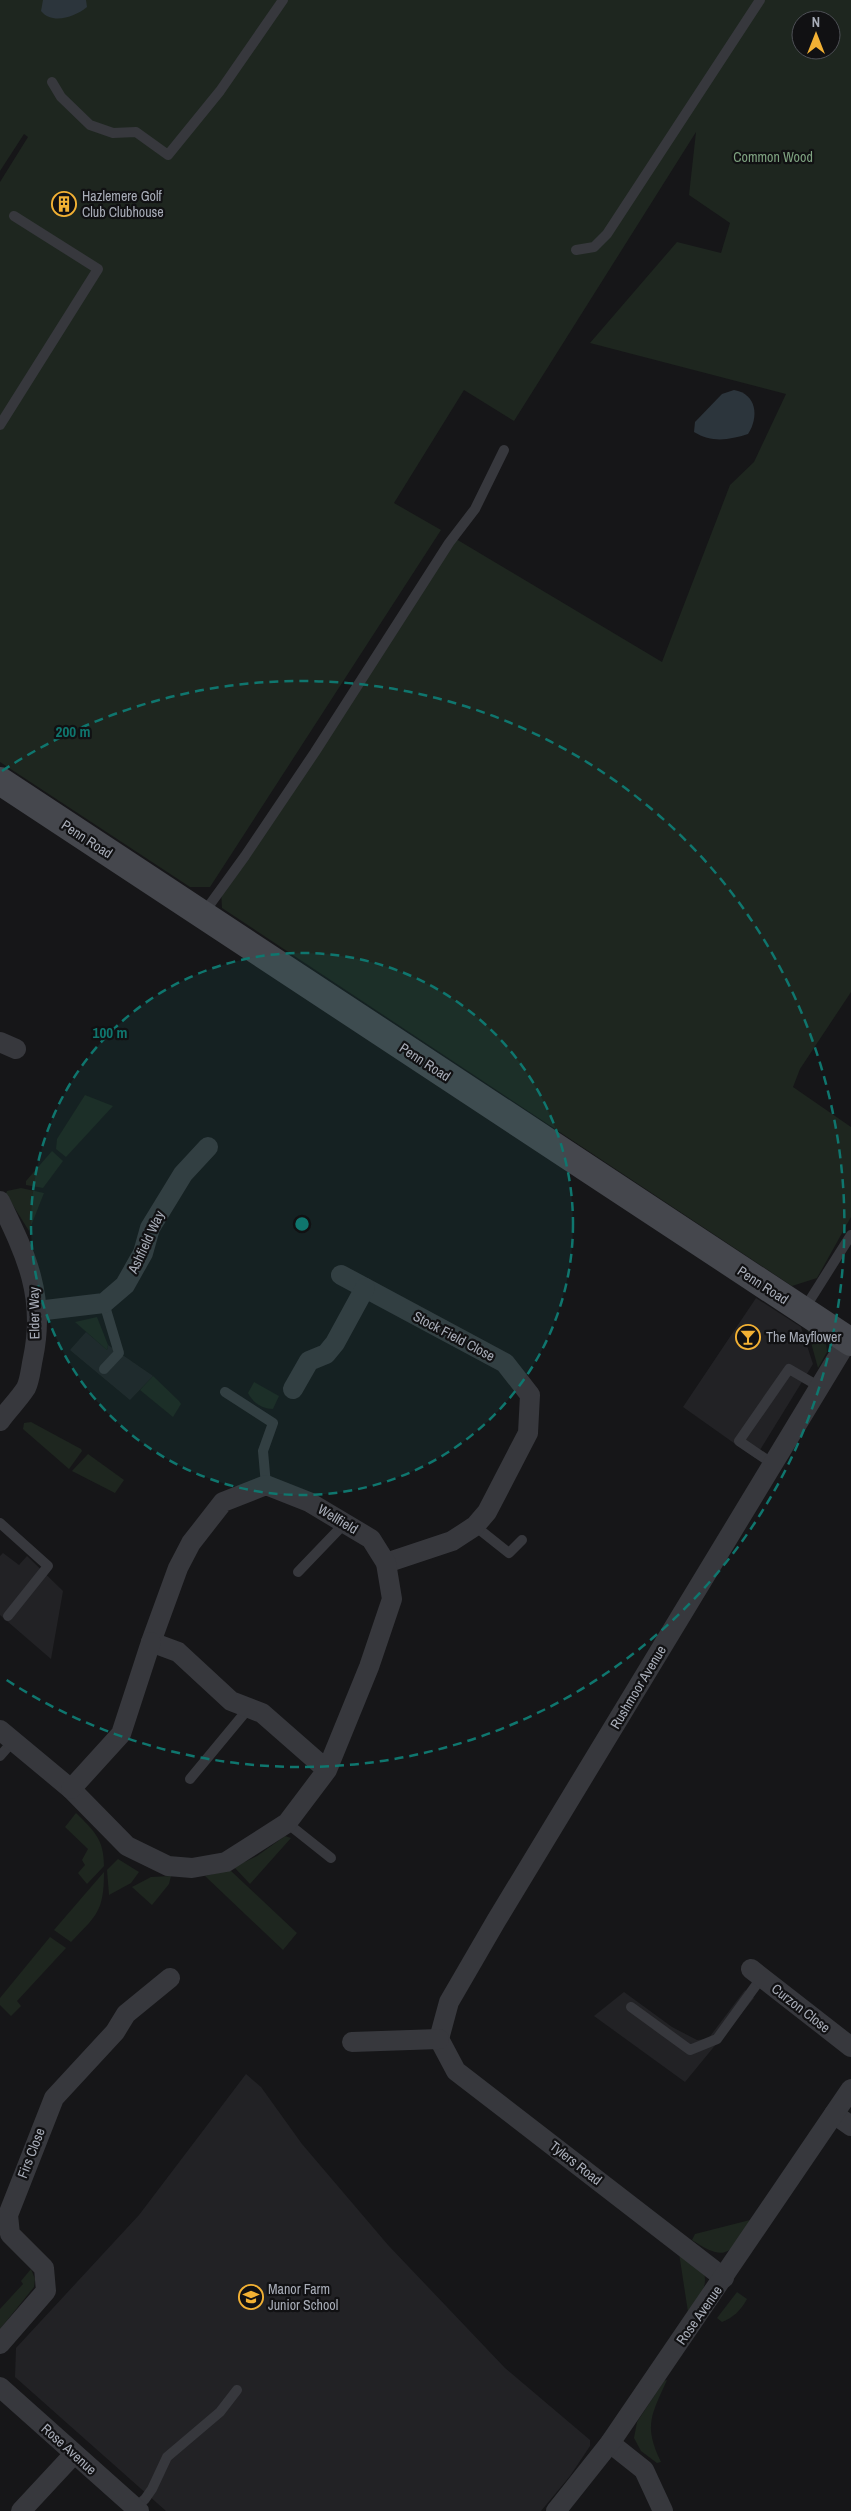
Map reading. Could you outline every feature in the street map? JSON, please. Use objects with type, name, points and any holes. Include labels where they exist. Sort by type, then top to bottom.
[{"type":"main road","name":"Penn Road","points":[[0,781],[850,1341]]},
{"type":"street","name":"Ashfield Way","points":[[104,1303],[125,1285],[143,1253],[150,1228],[183,1174],[208,1147]]},
{"type":"street","name":"Elder Way","points":[[0,1201],[24,1250],[33,1279],[37,1311],[34,1350],[27,1386],[0,1421]]},
{"type":"street","name":"Stock Field Close","points":[[341,1275],[506,1363],[530,1395],[528,1433],[487,1512],[475,1526],[452,1541],[386,1562]]},
{"type":"street","points":[[293,1389],[309,1361],[326,1354],[335,1343],[365,1288]]},
{"type":"street","points":[[37,1311],[104,1303]]},
{"type":"street","name":"Rushmoor Avenue","points":[[439,2039],[448,2002],[773,1464],[850,1341]]},
{"type":"street","points":[[71,1789],[120,1734],[178,1568],[191,1543],[223,1502],[266,1485]]},
{"type":"street","name":"Wellfield","points":[[7,1735],[71,1789],[126,1846],[168,1866],[192,1868],[226,1862],[286,1823],[327,1770],[369,1667],[392,1599],[386,1562],[371,1539],[309,1502],[266,1485]]},
{"type":"street","points":[[151,1642],[178,1652],[231,1701],[262,1713],[327,1770]]},
{"type":"street","name":"Curzon Close","points":[[756,1973],[851,2047]]},
{"type":"street","name":"Firs Close","points":[[0,2344],[46,2292],[44,2268],[10,2234],[8,2214],[54,2098],[114,2032],[126,2014],[150,1997],[170,1978]]},
{"type":"street","points":[[352,2042],[439,2039]]},
{"type":"street","name":"Tylers Road","points":[[439,2039],[456,2070],[724,2278]]},
{"type":"street","name":"Rose Avenue","points":[[556,2511],[610,2443],[851,2089]]},
{"type":"street","points":[[834,2114],[851,2126]]},
{"type":"street","name":"Rose Avenue","points":[[0,2387],[135,2510]]},
{"type":"street","points":[[610,2443],[644,2470],[662,2511]]},
{"type":"street","points":[[21,2511],[74,2454]]},
{"type":"lane","points":[[52,82],[61,98],[90,125],[113,133],[136,132],[168,155],[224,86],[283,0]]},
{"type":"lane","points":[[576,250],[594,247],[607,234],[760,0]]},
{"type":"lane","points":[[0,425],[98,269],[14,216]]},
{"type":"lane","points":[[202,915],[250,848],[449,543],[475,509],[504,450]]},
{"type":"lane","points":[[803,1311],[851,1235]]},
{"type":"lane","points":[[104,1303],[119,1353],[104,1369]]},
{"type":"lane","points":[[773,1464],[739,1441],[789,1369],[820,1387]]},
{"type":"lane","points":[[225,1392],[273,1423],[263,1451],[266,1485]]},
{"type":"lane","points":[[0,1523],[48,1566],[8,1616]]},
{"type":"lane","points":[[298,1572],[345,1523]]},
{"type":"lane","points":[[475,1526],[509,1553],[522,1540]]},
{"type":"lane","points":[[190,1779],[248,1709]]},
{"type":"lane","points":[[0,1756],[7,1735]]},
{"type":"lane","points":[[286,1823],[331,1858]]},
{"type":"lane","points":[[631,2007],[690,2050],[718,2040],[756,1973]]},
{"type":"lane","points":[[135,2510],[152,2489],[167,2457],[220,2412],[237,2390]]},
{"type":"shaded area","points":[[43,0],[86,0],[87,7],[76,14],[57,19],[51,18],[41,11]]},
{"type":"shaded area","points":[[734,390],[742,392],[747,396],[754,407],[754,421],[748,434],[734,438],[714,439],[694,432],[695,422],[722,394]]},
{"type":"shaded area","points":[[756,1298],[801,1327],[813,1364],[755,1458],[683,1407]]},
{"type":"shaded area","points":[[86,1332],[107,1350],[108,1345],[153,1376],[130,1400],[70,1350]]},
{"type":"shaded area","points":[[3,1553],[19,1565],[27,1556],[63,1591],[51,1659],[0,1615],[0,1556]]},
{"type":"shaded area","points":[[745,1990],[754,1998],[685,2082],[594,2016],[624,1992],[672,2027],[697,2040],[708,2039]]},
{"type":"shaded area","name":"Manor Farm Junior School","points":[[246,2074],[261,2087],[302,2144],[388,2245],[505,2368],[590,2440],[590,2446],[570,2476],[541,2511],[166,2511],[15,2377],[16,2348],[139,2215]]},
{"type":"green space","name":"Common Wood","points":[[0,0],[851,0],[851,992],[800,1069],[793,1087],[851,1127],[851,1217],[817,1278],[792,1286],[222,908],[221,890],[451,536],[662,662],[730,485],[754,462],[786,394],[590,343],[677,242],[721,253],[730,223],[689,195],[696,132],[514,421],[464,390],[394,503],[441,530],[210,887],[190,887],[0,762],[0,182],[28,137],[24,134],[0,171]]},
{"type":"green space","points":[[85,1095],[113,1106],[66,1157],[56,1149],[57,1139]]},
{"type":"green space","points":[[52,1151],[63,1161],[43,1188],[26,1185],[26,1181]]},
{"type":"green space","points":[[21,1188],[44,1193],[29,1231],[6,1194],[7,1191]]},
{"type":"green space","points":[[97,1317],[108,1345],[107,1350],[75,1322]]},
{"type":"green space","points":[[807,1328],[826,1342],[827,1352],[818,1368]]},
{"type":"green space","points":[[153,1376],[181,1404],[173,1417],[140,1390]]},
{"type":"green space","points":[[254,1382],[279,1396],[273,1409],[262,1407],[250,1397],[248,1393]]},
{"type":"green space","points":[[31,1422],[81,1449],[82,1451],[69,1469],[23,1429],[24,1423]]},
{"type":"green space","points":[[88,1454],[124,1480],[115,1493],[72,1471]]},
{"type":"green space","points":[[76,1813],[97,1836],[104,1857],[104,1866],[87,1884],[78,1873],[85,1865],[82,1860],[88,1849],[65,1827]]},
{"type":"green space","points":[[285,1836],[291,1838],[250,1884],[234,1867],[257,1856]]},
{"type":"green space","points":[[118,1859],[139,1872],[131,1883],[109,1895],[107,1870]]},
{"type":"green space","points":[[230,1870],[297,1933],[283,1950],[205,1876]]},
{"type":"green space","points":[[104,1872],[104,1885],[97,1912],[71,1942],[54,1930]]},
{"type":"green space","points":[[171,1876],[169,1884],[152,1905],[132,1887],[151,1877]]},
{"type":"green space","points":[[50,1937],[66,1948],[17,2001],[21,2006],[11,2016],[0,2005],[0,1998]]},
{"type":"green space","points":[[750,2220],[751,2222],[738,2241],[727,2251],[721,2253],[713,2252],[692,2240],[695,2234]]},
{"type":"green space","points":[[679,2253],[695,2262],[704,2272],[705,2285],[703,2291],[688,2312]]},
{"type":"green space","points":[[31,2269],[35,2279],[34,2287],[0,2329],[0,2309],[23,2284],[21,2281]]},
{"type":"green space","points":[[737,2292],[747,2299],[736,2313],[722,2322],[717,2318]]},
{"type":"green space","points":[[667,2380],[657,2402],[652,2420],[652,2438],[661,2462],[657,2463],[641,2451],[634,2438],[637,2422],[664,2381]]},
{"type":"place","name":"Hazlemere Golf Club Clubhouse","points":[[64,204]]},
{"type":"place","name":"The Mayflower","points":[[748,1337]]},
{"type":"place","name":"Manor Farm Junior School","points":[[251,2297]]}]
